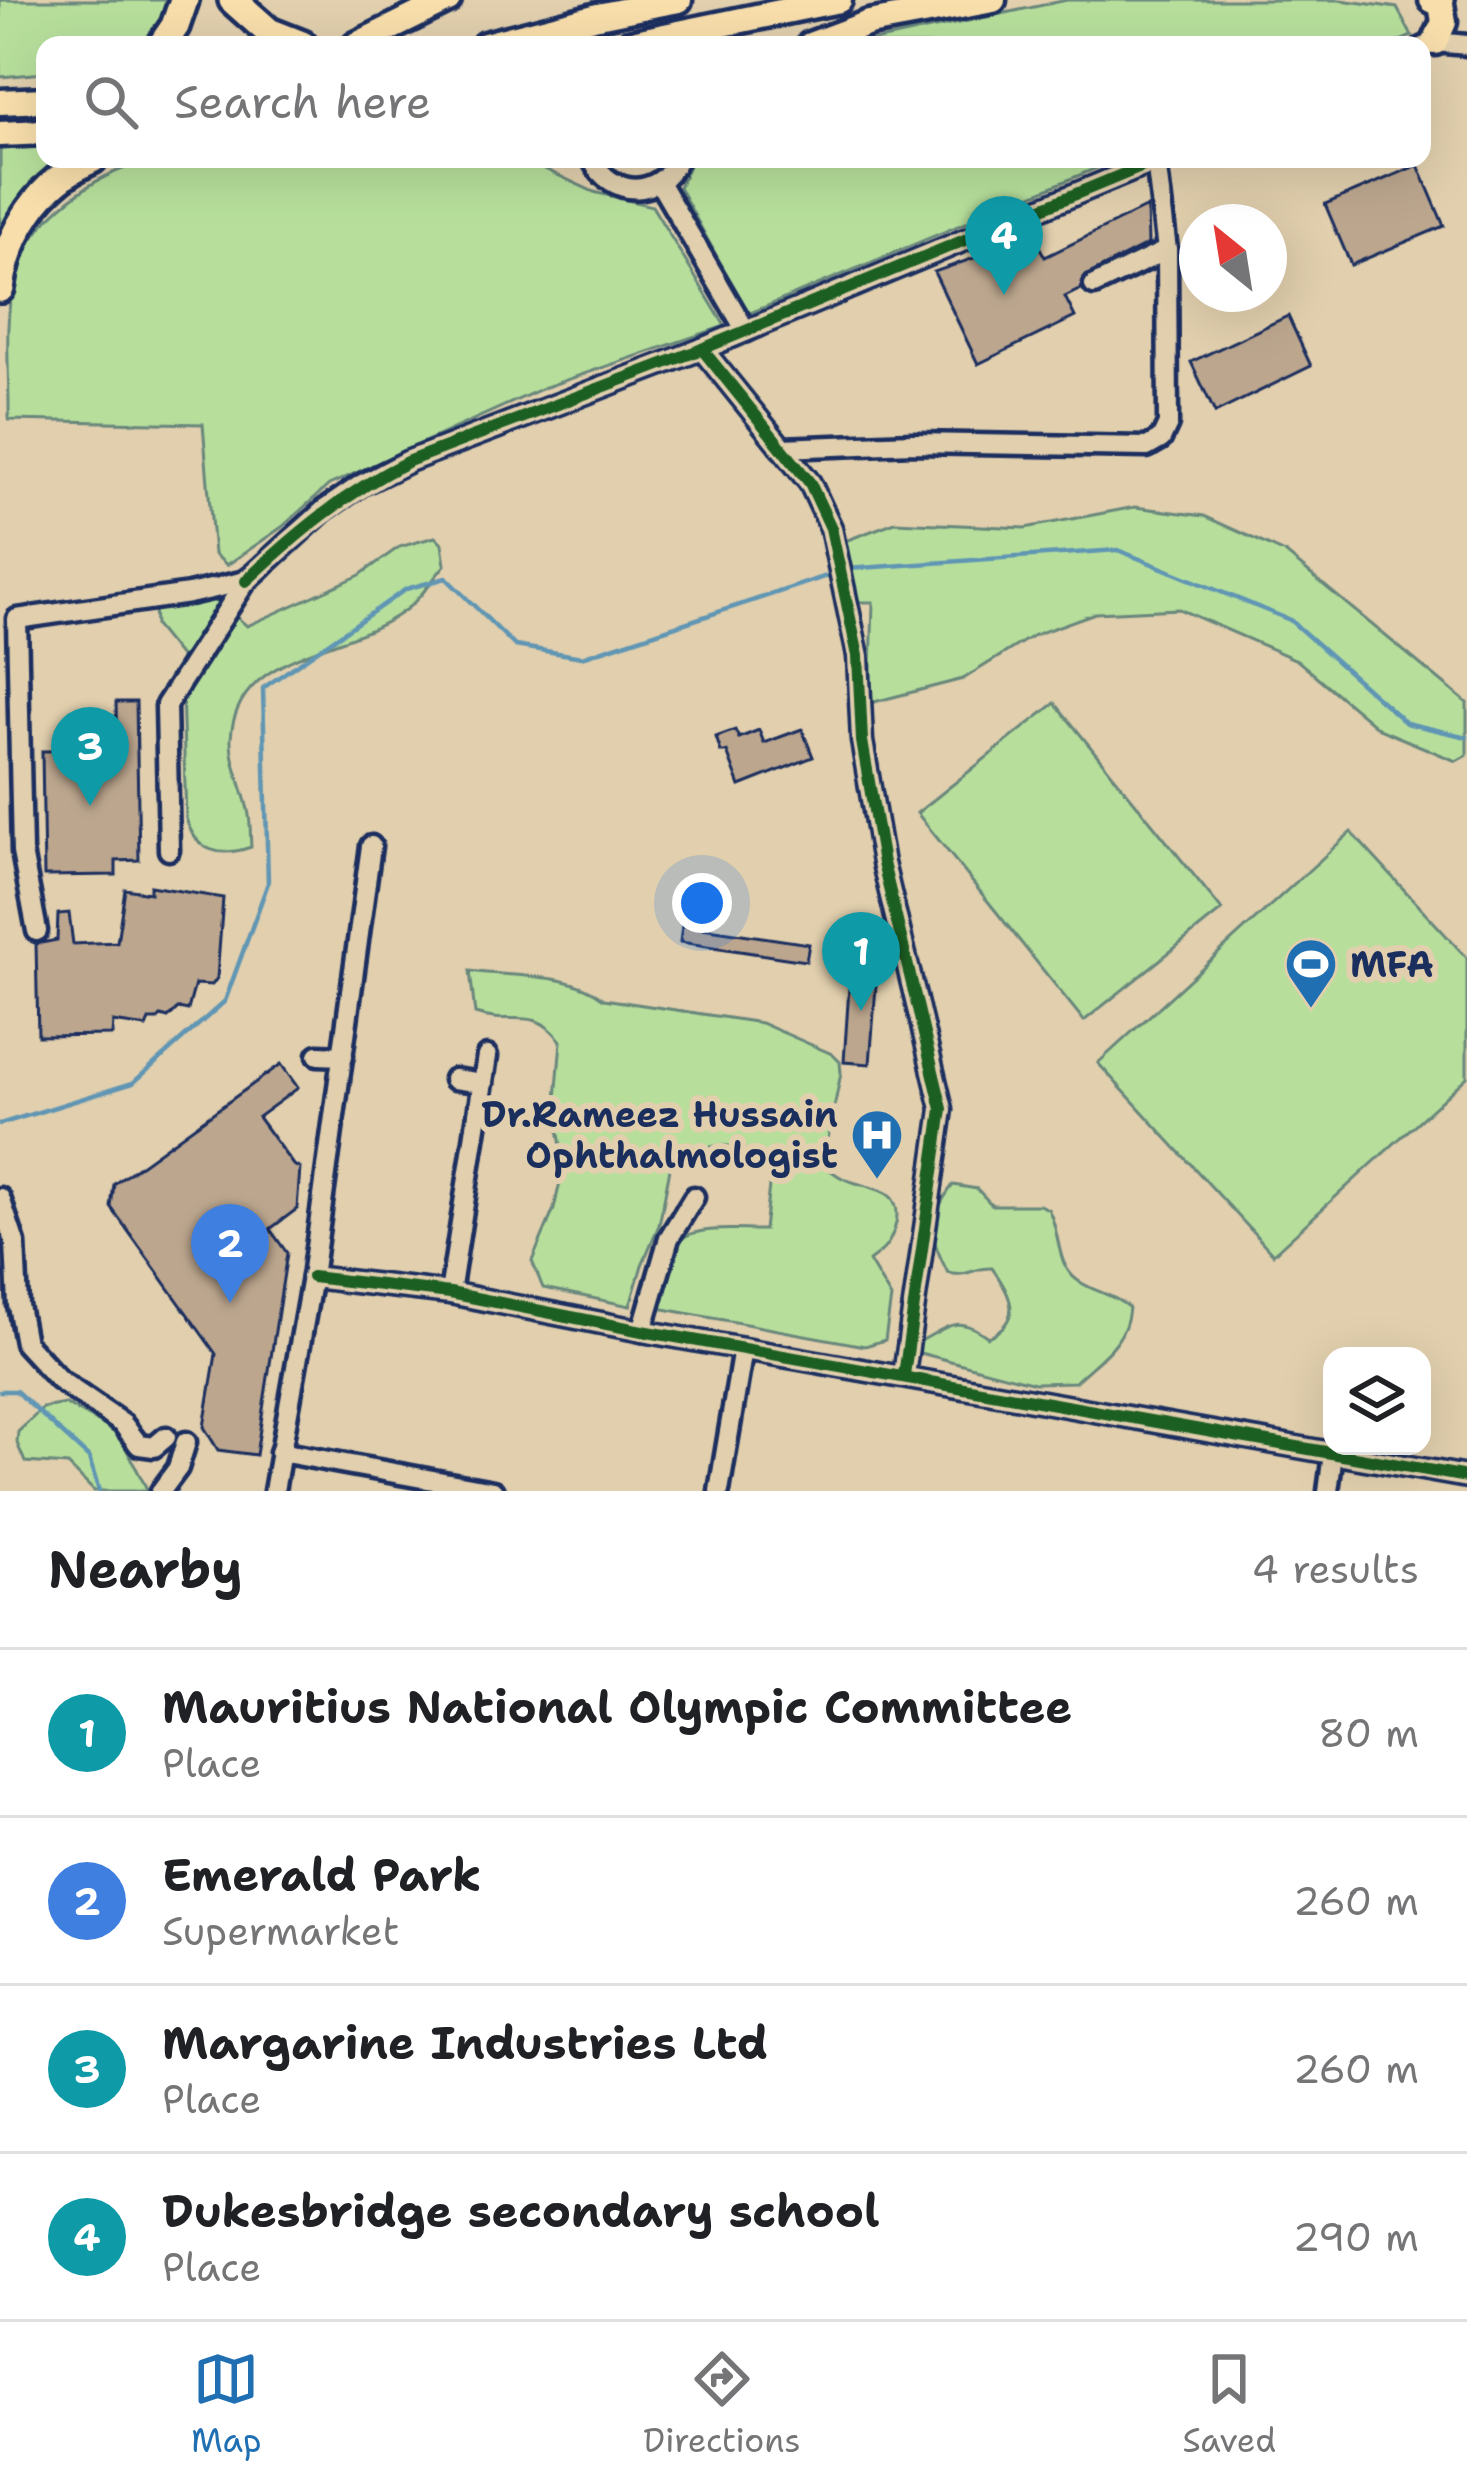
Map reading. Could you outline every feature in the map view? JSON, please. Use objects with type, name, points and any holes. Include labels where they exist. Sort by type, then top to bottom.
[{"type":"highway","points":[[168,36],[184,0]]},
{"type":"highway","points":[[233,0],[278,36]]},
{"type":"highway","points":[[0,288],[18,230],[43,190],[72,168]]},
{"type":"main road","points":[[374,36],[448,0]]},
{"type":"main road","points":[[520,36],[635,2],[679,0]]},
{"type":"main road","points":[[667,36],[839,0]]},
{"type":"main road","points":[[834,36],[869,23],[994,0]]},
{"type":"main road","points":[[1431,41],[1444,22],[1441,4],[1432,0]]},
{"type":"main road","points":[[1431,42],[1467,10]]},
{"type":"main road","points":[[0,91],[36,96]]},
{"type":"main road","points":[[0,102],[36,96]]},
{"type":"main road","points":[[0,134],[36,132]]},
{"type":"street","points":[[634,36],[635,2]]},
{"type":"street","points":[[1431,45],[1467,46]]},
{"type":"street","points":[[597,168],[626,189],[640,190],[659,182],[671,168]]},
{"type":"street","points":[[170,850],[166,705],[246,581],[324,510],[409,461],[702,349],[1139,168]]},
{"type":"street","points":[[782,448],[913,443],[1147,447],[1161,439],[1168,424],[1167,250],[1159,168]]},
{"type":"street","points":[[659,182],[746,331]]},
{"type":"street","points":[[1094,285],[1167,250]]},
{"type":"street","points":[[702,349],[810,483],[831,528],[858,656],[862,742],[883,862],[941,1095],[942,1120],[904,1375]]},
{"type":"street","points":[[37,931],[22,852],[17,619],[246,581]]},
{"type":"street","points":[[274,1491],[313,1277],[371,846]]},
{"type":"street","points":[[318,1055],[343,1056]]},
{"type":"street","points":[[450,1293],[487,1056]]},
{"type":"street","points":[[454,1079],[483,1083]]},
{"type":"street","points":[[641,1331],[669,1238],[694,1197]]},
{"type":"street","points":[[0,1198],[15,1243],[25,1343],[59,1380],[122,1424],[139,1445],[154,1448],[166,1437]]},
{"type":"street","points":[[313,1277],[450,1293],[1323,1452]]},
{"type":"street","points":[[719,1491],[743,1349]]},
{"type":"street","points":[[160,1491],[178,1468],[186,1442]]},
{"type":"street","points":[[280,1452],[493,1491]]},
{"type":"street","points":[[1328,1491],[1333,1455]]},
{"type":"street","points":[[1339,1455],[1467,1477]]},
{"type":"green space","points":[[0,0],[178,0],[160,36],[36,36],[36,74],[0,77]]},
{"type":"green space","points":[[1067,0],[1341,0],[1397,8],[1412,36],[897,36]]},
{"type":"green space","points":[[36,136],[36,168],[62,168],[0,261],[0,140]]},
{"type":"green space","points":[[542,168],[594,192],[652,206],[725,326],[546,387],[329,485],[282,527],[227,565],[214,554],[203,424],[9,420],[8,332],[21,260],[60,207],[117,171]]},
{"type":"green space","points":[[688,168],[1097,168],[748,314],[679,187]]},
{"type":"green space","points":[[1135,507],[1204,516],[1285,553],[1467,703],[1467,755],[1456,761],[1379,729],[1297,660],[1179,609],[1095,613],[1034,635],[963,679],[870,703],[873,602],[853,602],[837,544],[895,522],[1025,528]]},
{"type":"green space","points":[[435,537],[442,544],[445,565],[407,608],[378,626],[297,658],[252,687],[237,709],[231,738],[249,815],[251,847],[219,852],[203,845],[186,818],[181,658],[155,626],[154,605],[204,595],[247,626],[360,575],[399,547]]},
{"type":"green space","points":[[1055,703],[1222,910],[1084,1021],[917,813]]},
{"type":"green space","name":"MFA","points":[[1351,832],[1467,958],[1467,1077],[1273,1254],[1098,1063]]},
{"type":"green space","points":[[470,971],[557,980],[604,999],[761,1023],[832,1054],[840,1062],[841,1073],[823,1164],[844,1179],[884,1192],[897,1212],[889,1241],[869,1261],[891,1298],[885,1340],[865,1346],[653,1307],[667,1256],[677,1241],[713,1230],[764,1230],[771,1168],[737,1147],[673,1153],[659,1225],[630,1306],[543,1288],[532,1261],[554,1209],[564,1164],[555,1111],[561,1041],[532,1020],[475,1014]]},
{"type":"green space","points":[[953,1185],[977,1189],[992,1205],[1048,1209],[1070,1273],[1129,1308],[1117,1341],[1075,1382],[1035,1383],[920,1353],[917,1343],[945,1328],[960,1324],[988,1337],[1000,1330],[1010,1314],[1008,1296],[992,1268],[954,1274],[948,1273],[942,1260],[933,1228],[938,1208]]},
{"type":"green space","points":[[65,1404],[118,1433],[148,1491],[94,1491],[68,1465],[25,1462],[18,1432],[43,1408]]},
{"type":"building","points":[[1419,168],[1444,226],[1351,265],[1325,204]]},
{"type":"building","points":[[1147,207],[1148,244],[1084,277],[1081,289],[1065,297],[1075,317],[978,364],[934,272],[1034,237],[1045,257]]},
{"type":"building","points":[[1288,316],[1311,366],[1215,413],[1191,362]]},
{"type":"building","points":[[116,702],[136,702],[139,860],[116,861],[116,875],[44,876],[42,751],[117,750]]},
{"type":"building","points":[[802,729],[813,757],[740,786],[716,737],[735,730],[739,738],[759,730],[764,743]]},
{"type":"building","points":[[150,886],[223,898],[217,978],[212,985],[195,984],[188,1010],[178,1008],[168,1018],[149,1020],[146,1027],[113,1022],[112,1035],[38,1036],[36,944],[57,940],[58,914],[69,913],[73,944],[117,942],[125,889],[150,893]]},
{"type":"building","points":[[682,925],[809,944],[806,961],[680,942]]},
{"type":"building","points":[[851,958],[878,960],[870,1064],[844,1062]]},
{"type":"building","points":[[281,1064],[298,1088],[258,1117],[300,1168],[297,1209],[270,1229],[287,1253],[256,1455],[218,1450],[204,1427],[216,1354],[111,1207],[114,1184]]},
{"type":"waterway","points":[[847,569],[1118,550],[1290,620],[1406,723],[1467,737]]},
{"type":"waterway","points":[[0,1124],[133,1083],[225,1001],[268,883],[263,688],[406,589],[446,578],[515,646],[582,657],[836,573]]},
{"type":"waterway","points":[[0,1391],[16,1391],[89,1458],[99,1491]]},
{"type":"cycle path","points":[[246,581],[323,515],[409,461],[702,349],[1138,168]]},
{"type":"cycle path","points":[[702,349],[810,483],[831,528],[858,656],[862,741],[883,863],[942,1109],[904,1375]]},
{"type":"cycle path","points":[[312,1277],[450,1293],[1467,1477]]},
{"type":"place","name":"Dukesbridge secondary school","points":[[1004,295]]},
{"type":"place","name":"Margarine Industries Ltd","points":[[90,806]]},
{"type":"place","name":"MFA","points":[[1311,1010]]},
{"type":"place","name":"Mauritius National Olympic Committee","points":[[861,1011]]},
{"type":"place","name":"Dr.Rameez Hussain Ophthalmologist","points":[[877,1181]]},
{"type":"place","name":"Emerald Park","points":[[230,1303]]}]
